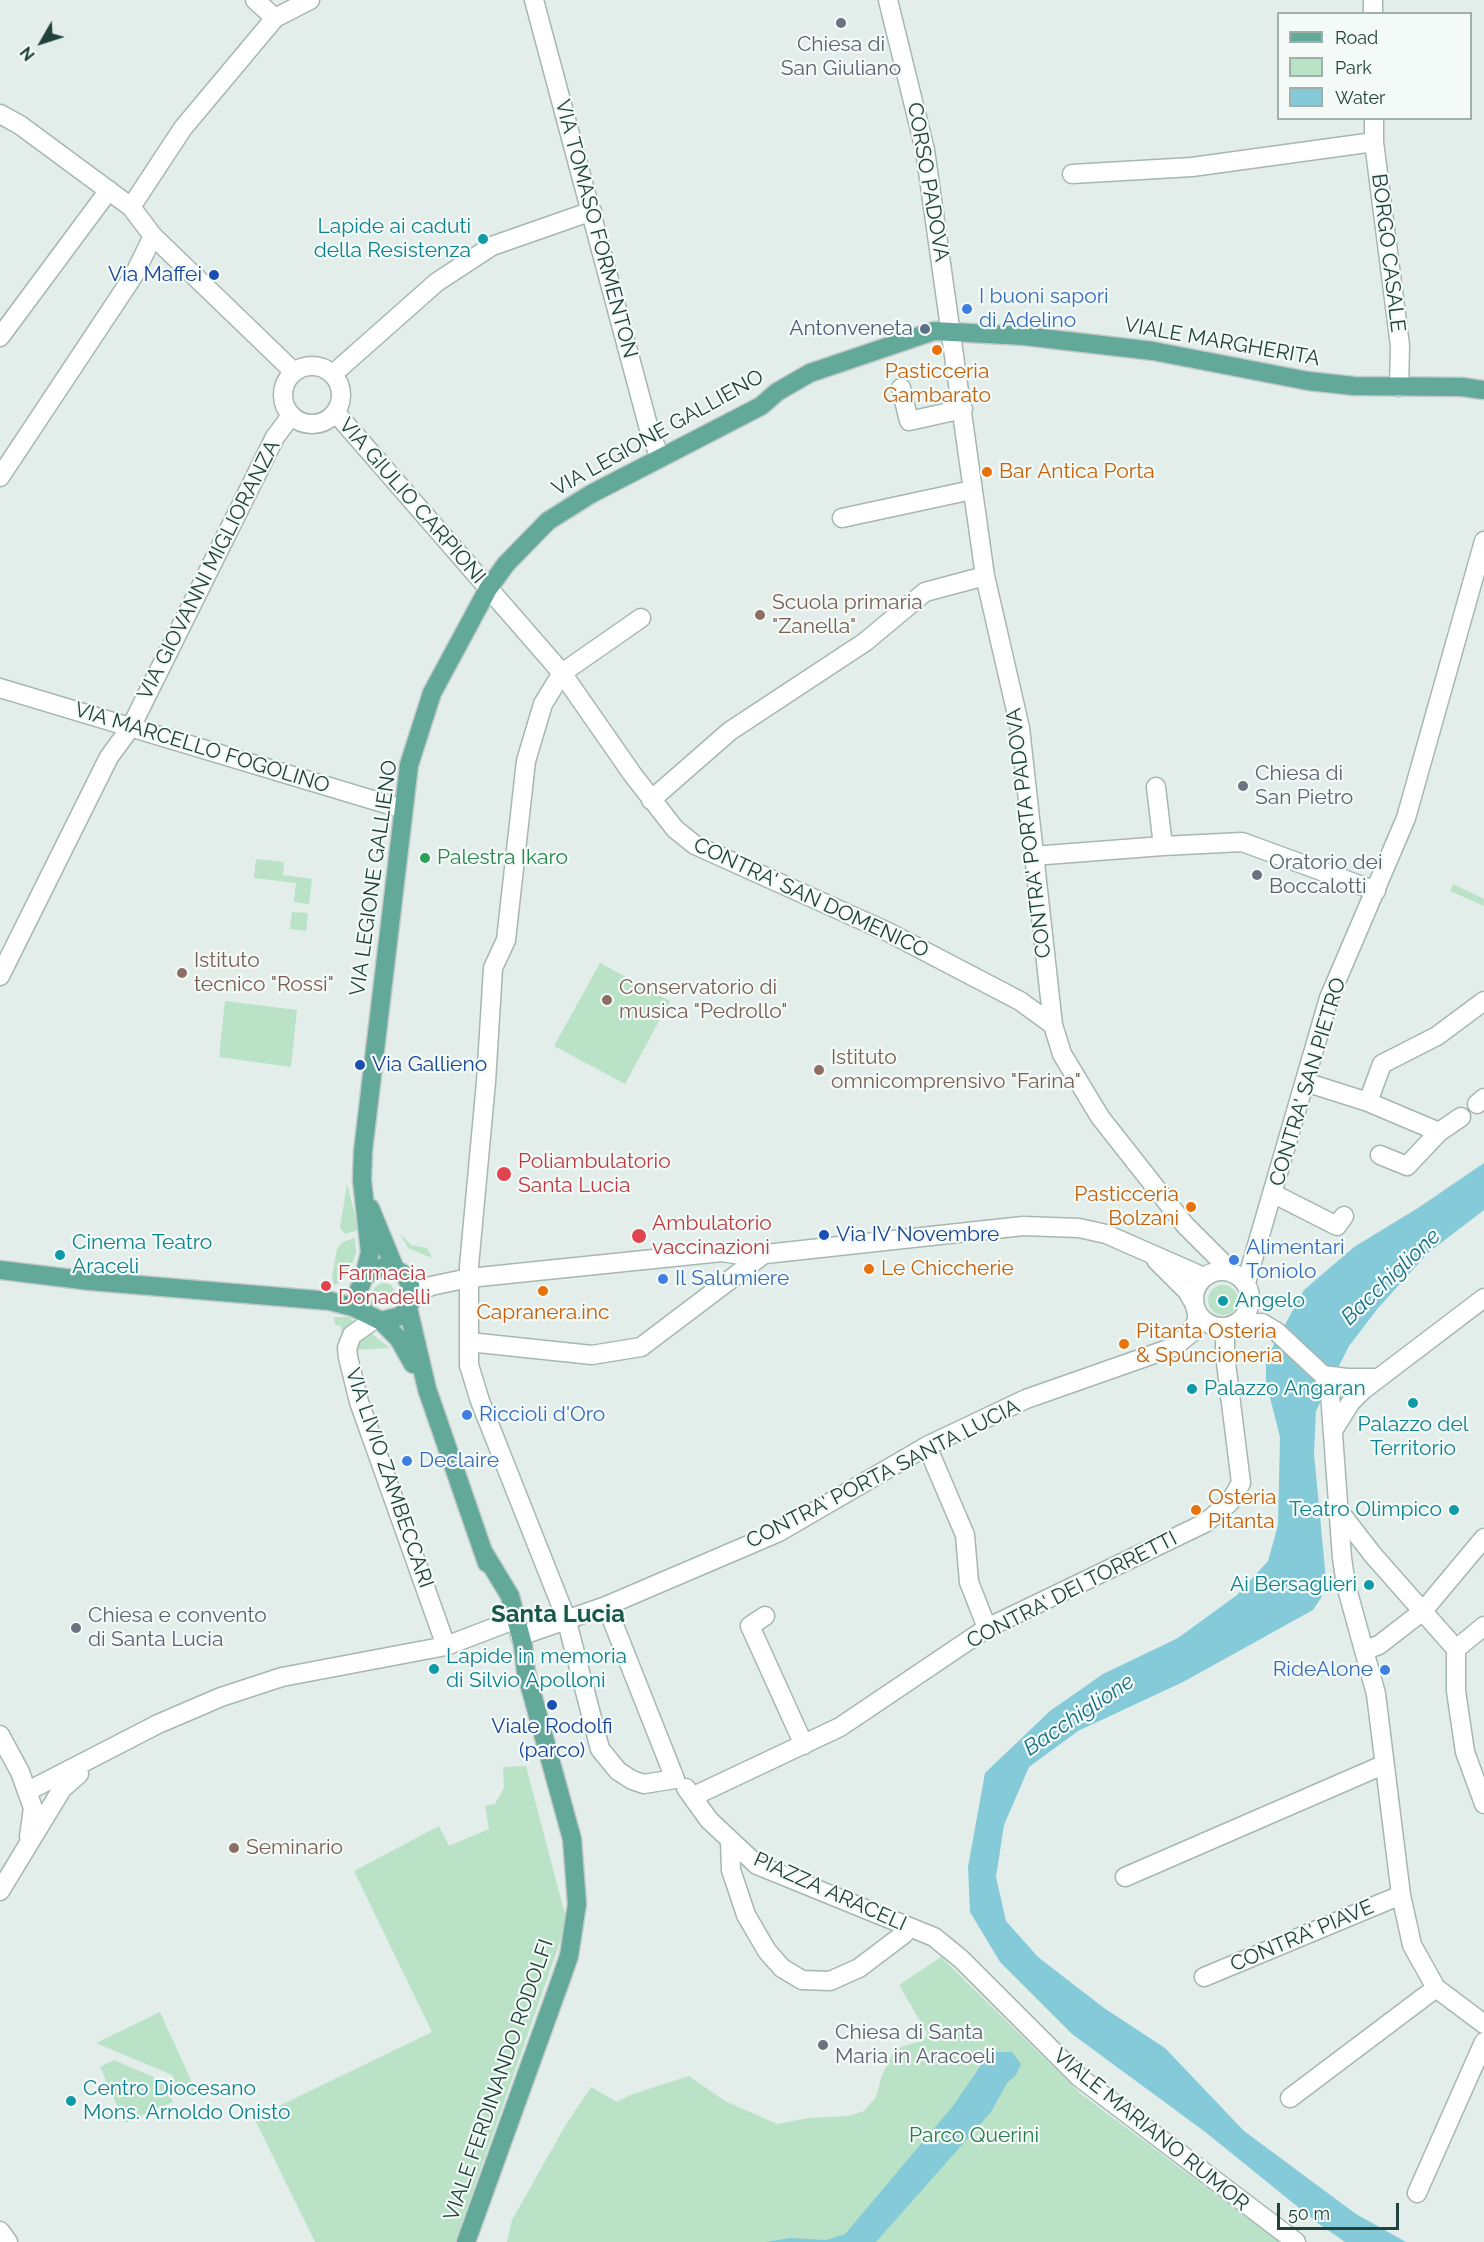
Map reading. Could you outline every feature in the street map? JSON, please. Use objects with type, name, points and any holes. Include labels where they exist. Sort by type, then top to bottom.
[{"type":"main road","name":"VIALE MARGHERITA","points":[[953,330],[1153,351],[1308,381],[1400,387],[1480,386]]},
{"type":"main road","name":"VIA LEGIONE GALLIENO","points":[[362,1281],[369,1265],[362,1190],[363,1151],[409,765],[432,693],[488,589],[506,564],[548,521],[591,494],[761,406],[777,392],[810,373],[934,332],[953,330]]},
{"type":"main road","name":"VIA LEGIONE GALLIENO","points":[[362,1190],[400,1272]]},
{"type":"main road","points":[[330,1301],[362,1281],[373,1270],[384,1267],[400,1272],[410,1285],[410,1302],[427,1389],[506,1623],[526,1672]]},
{"type":"main road","points":[[0,1270],[90,1281],[330,1301],[374,1317],[392,1320],[410,1302]]},
{"type":"main road","points":[[362,1281],[358,1299],[403,1346],[427,1389]]},
{"type":"main road","name":"VIALE FERDINANDO RODOLFI","points":[[466,2242],[566,1964],[577,1904],[572,1839],[526,1672],[510,1596],[484,1553]]},
{"type":"street","points":[[255,0],[275,18]]},
{"type":"street","points":[[131,207],[183,128],[275,18],[310,0]]},
{"type":"street","name":"VIA TOMASO FORMENTON","points":[[534,0],[649,429],[660,458]]},
{"type":"street","name":"CORSO PADOVA","points":[[888,0],[925,150],[953,330]]},
{"type":"street","points":[[0,114],[20,125],[131,207],[153,236],[294,372]]},
{"type":"street","name":"BORGO CASALE","points":[[1374,120],[1374,142],[1400,346],[1400,387]]},
{"type":"street","points":[[1072,174],[1192,167],[1374,142]]},
{"type":"street","points":[[0,337],[109,190]]},
{"type":"street","points":[[333,374],[436,282],[492,246],[592,211]]},
{"type":"street","points":[[0,477],[134,275],[153,236]]},
{"type":"street","name":"CONTRA' PORTA PADOVA","points":[[953,330],[985,576],[1020,728],[1048,999],[1053,1025],[1062,1054],[1083,1091],[1185,1225]]},
{"type":"street","points":[[310,366],[318,366],[333,374],[341,388],[340,405],[330,419],[311,425],[291,416],[283,397],[284,388],[294,372],[310,366]]},
{"type":"street","points":[[901,388],[909,421],[963,409]]},
{"type":"street","name":"VIA GIULIO CARPIONI","points":[[336,412],[488,589]]},
{"type":"street","name":"VIA GIOVANNI MIGLIORANZA","points":[[0,976],[109,758],[131,727],[275,437],[291,416]]},
{"type":"street","points":[[842,518],[972,490]]},
{"type":"street","name":"CONTRA' SAN PIETRO","points":[[1243,1283],[1274,1194],[1329,998],[1406,818],[1484,541]]},
{"type":"street","points":[[651,800],[730,731],[866,642],[925,592],[985,576]]},
{"type":"street","name":"CONTRA' SAN DOMENICO","points":[[488,589],[562,673],[651,800],[675,830],[695,845],[888,932],[1020,1001],[1053,1025]]},
{"type":"street","points":[[612,1620],[675,1779],[644,1784],[632,1780],[618,1772],[600,1749],[566,1618],[480,1401],[469,1365],[469,1278],[486,1082],[493,968],[506,940],[526,761],[543,705],[562,673],[641,618]]},
{"type":"street","name":"VIA MARCELLO FOGOLINO","points":[[0,688],[403,809]]},
{"type":"street","points":[[1156,787],[1163,846]]},
{"type":"street","points":[[1033,856],[1242,842],[1376,891]]},
{"type":"street","points":[[1368,1102],[1382,1064],[1437,1036],[1484,1001]]},
{"type":"street","points":[[1305,1082],[1368,1102],[1439,1132]]},
{"type":"street","points":[[1380,1155],[1407,1166],[1439,1132],[1461,1117]]},
{"type":"street","points":[[1274,1194],[1337,1226],[1344,1216]]},
{"type":"street","points":[[1185,1225],[1209,1275]]},
{"type":"street","points":[[1185,1225],[1243,1283],[1260,1317],[1323,1375],[1330,1393],[1346,1585],[1376,1694],[1383,1765],[1401,1895],[1412,1945],[1436,1988],[1484,2024]]},
{"type":"street","points":[[400,1272],[446,1281],[722,1252],[747,1256],[1023,1226],[1079,1228],[1106,1234],[1209,1275],[1243,1283]]},
{"type":"street","points":[[722,1252],[731,1280]]},
{"type":"street","points":[[1148,1252],[1182,1286],[1208,1324],[1232,1326],[1260,1317]]},
{"type":"street","points":[[469,1342],[592,1355],[641,1347],[764,1254]]},
{"type":"street","points":[[1196,1307],[1194,1293],[1209,1275]]},
{"type":"street","points":[[410,1302],[446,1281]]},
{"type":"street","points":[[1232,1326],[1249,1310],[1243,1283]]},
{"type":"street","points":[[1334,1429],[1351,1402],[1378,1378],[1484,1298]]},
{"type":"street","name":"CONTRA' PORTA SANTA LUCIA","points":[[520,1636],[566,1618],[606,1606],[779,1532],[927,1446],[1026,1400],[1174,1347],[1191,1333],[1197,1320],[1196,1307]]},
{"type":"street","name":"VIA LIVIO ZAMBECCARI","points":[[374,1317],[352,1335],[347,1348],[350,1366],[359,1402],[446,1646]]},
{"type":"street","name":"CONTRA' DEI TORRETTI","points":[[694,1796],[840,1727],[987,1628],[1205,1523],[1230,1502],[1241,1483],[1226,1365],[1232,1326]]},
{"type":"street","points":[[1323,1375],[1344,1378],[1378,1378]]},
{"type":"street","points":[[927,1446],[965,1535],[969,1582],[987,1628]]},
{"type":"street","points":[[1339,1511],[1373,1555],[1456,1649],[1456,1691],[1464,1752],[1484,1804]]},
{"type":"street","points":[[1365,1650],[1379,1645],[1423,1611],[1484,1538]]},
{"type":"street","points":[[1342,1558],[1361,1554],[1373,1555]]},
{"type":"street","points":[[765,1616],[750,1626],[804,1745]]},
{"type":"street","points":[[29,1796],[158,1724],[221,1696],[282,1677],[446,1646],[506,1623]]},
{"type":"street","points":[[1456,1649],[1484,1626]]},
{"type":"street","points":[[0,1735],[33,1809],[27,1848]]},
{"type":"street","points":[[0,1891],[62,1789],[106,1752]]},
{"type":"street","points":[[1125,1877],[1383,1765]]},
{"type":"street","name":"PIAZZA ARACELI","points":[[675,1779],[694,1796],[709,1820],[757,1865],[934,1937]]},
{"type":"street","points":[[29,1796],[52,1805]]},
{"type":"street","name":"PIAZZA ARACELI","points":[[730,1841],[731,1870],[746,1915],[767,1951],[782,1968],[802,1980],[830,1981],[859,1968],[904,1934]]},
{"type":"street","name":"CONTRA' PIAVE","points":[[1204,1977],[1401,1895]]},
{"type":"street","name":"VIALE MARIANO RUMOR","points":[[934,1937],[962,1959],[1076,2074],[1296,2242]]},
{"type":"street","points":[[1290,2098],[1436,1988]]},
{"type":"street","points":[[1417,2193],[1484,2042]]},
{"type":"street","points":[[0,2231],[8,2242]]},
{"type":"green space","points":[[256,859],[284,862],[283,875],[312,879],[309,904],[294,902],[296,883],[254,878]]},
{"type":"green space","points":[[1453,884],[1484,899],[1484,906],[1450,891]]},
{"type":"green space","points":[[292,912],[308,913],[306,931],[290,929]]},
{"type":"green space","points":[[600,963],[670,1001],[625,1084],[554,1046]]},
{"type":"green space","points":[[225,1001],[297,1010],[291,1067],[219,1057]]},
{"type":"green space","points":[[347,1184],[359,1230],[345,1234],[340,1228]]},
{"type":"green space","points":[[400,1234],[411,1245],[427,1248],[432,1258],[408,1248]]},
{"type":"green space","points":[[355,1238],[356,1253],[353,1262],[341,1282],[334,1285],[332,1277],[337,1249],[343,1242]]},
{"type":"green space","points":[[384,1283],[392,1286],[395,1294],[392,1302],[384,1305],[376,1302],[373,1294],[376,1286]]},
{"type":"green space","points":[[1223,1285],[1234,1289],[1238,1300],[1234,1311],[1223,1315],[1212,1311],[1208,1300],[1212,1289]]},
{"type":"green space","points":[[334,1317],[349,1317],[353,1321],[340,1345],[338,1338],[342,1337],[341,1326],[335,1325]]},
{"type":"green space","points":[[372,1334],[390,1348],[356,1350],[356,1341],[363,1335]]},
{"type":"green space","points":[[526,1766],[567,1922],[455,2242],[315,2242],[254,2118],[432,2032],[354,1871],[439,1826],[449,1846],[489,1829],[485,1806],[495,1804],[504,1788],[503,1767]]},
{"type":"green space","name":"Parco Querini","points":[[941,1957],[1081,2094],[1279,2242],[507,2242],[512,2220],[565,2126],[591,2087],[617,2102],[630,2095],[689,2076],[725,2101],[777,2124],[808,2118],[849,2116],[864,2111],[876,2097],[882,2075],[895,2049],[924,2040],[927,2033],[899,1985]]},
{"type":"green space","points":[[160,2012],[196,2091],[182,2097],[172,2075],[96,2043]]},
{"type":"green space","points":[[114,2060],[163,2081],[173,2102],[125,2123],[100,2067]]},
{"type":"water","name":"Bacchiglione","points":[[1484,1163],[1484,1210],[1428,1253],[1378,1308],[1349,1346],[1316,1411],[1314,1453],[1326,1580],[1321,1598],[1313,1610],[1183,1682],[1078,1731],[1029,1767],[1004,1825],[996,1877],[1006,1921],[1038,1957],[1104,2008],[1165,2048],[1244,2131],[1356,2214],[1406,2242],[1345,2242],[1319,2224],[1204,2131],[1072,2034],[1000,1962],[970,1912],[968,1867],[985,1773],[1050,1711],[1103,1674],[1178,1638],[1237,1595],[1268,1561],[1278,1525],[1280,1437],[1266,1382],[1266,1359],[1304,1290],[1354,1247],[1418,1208]]},
{"type":"water","points":[[995,2052],[1012,2052],[1021,2064],[1016,2075],[1007,2083],[991,2112],[876,2242],[766,2242],[790,2238],[826,2240],[845,2234],[953,2106],[983,2062]]},
{"type":"place","name":"Chiesa di San Giuliano","points":[[841,23]]},
{"type":"place","name":"Lapide ai caduti della Resistenza","points":[[483,239]]},
{"type":"place","name":"Via Maffei","points":[[214,275]]},
{"type":"place","name":"I buoni sapori di Adelino","points":[[967,309]]},
{"type":"place","name":"Antonveneta","points":[[925,329]]},
{"type":"place","name":"Pasticceria Gambarato","points":[[937,350]]},
{"type":"place","name":"Bar Antica Porta","points":[[987,472]]},
{"type":"place","name":"Scuola primaria \"Zanella\"","points":[[760,615]]},
{"type":"place","name":"Chiesa di San Pietro","points":[[1243,786]]},
{"type":"place","name":"Palestra Ikaro","points":[[425,858]]},
{"type":"place","name":"Oratorio dei Boccalotti","points":[[1257,875]]},
{"type":"place","name":"Istituto tecnico \"Rossi\"","points":[[182,973]]},
{"type":"place","name":"Conservatorio di musica \"Pedrollo\"","points":[[607,1000]]},
{"type":"place","name":"Via Gallieno","points":[[360,1065]]},
{"type":"place","name":"Istituto omnicomprensivo \"Farina\"","points":[[819,1070]]},
{"type":"place","name":"Poliambulatorio Santa Lucia","points":[[504,1174]]},
{"type":"place","name":"Pasticceria Bolzani","points":[[1191,1207]]},
{"type":"place","name":"Via IV Novembre","points":[[824,1235]]},
{"type":"place","name":"Ambulatorio vaccinazioni","points":[[639,1236]]},
{"type":"place","name":"Cinema Teatro Araceli","points":[[60,1255]]},
{"type":"place","name":"Alimentari Toniolo","points":[[1234,1260]]},
{"type":"place","name":"Le Chiccherie","points":[[869,1269]]},
{"type":"place","name":"Il Salumiere","points":[[663,1279]]},
{"type":"place","name":"Farmacia Donadelli","points":[[326,1286]]},
{"type":"place","name":"Capranera.inc","points":[[543,1291]]},
{"type":"place","name":"Angelo","points":[[1223,1301]]},
{"type":"place","name":"Pitanta Osteria & Spuncioneria","points":[[1124,1344]]},
{"type":"place","name":"Palazzo Angaran","points":[[1192,1389]]},
{"type":"place","name":"Palazzo del Territorio","points":[[1413,1403]]},
{"type":"place","name":"Riccioli d'Oro","points":[[467,1415]]},
{"type":"place","name":"Declaire","points":[[407,1461]]},
{"type":"place","name":"Osteria Pitanta","points":[[1196,1510]]},
{"type":"place","name":"Teatro Olimpico","points":[[1454,1510]]},
{"type":"place","name":"Ai Bersaglieri","points":[[1369,1585]]},
{"type":"place","name":"Chiesa e convento di Santa Lucia","points":[[76,1628]]},
{"type":"place","name":"Lapide in memoria di Silvio Apolloni","points":[[434,1669]]},
{"type":"place","name":"RideAlone","points":[[1385,1670]]},
{"type":"place","name":"Viale Rodolfi (parco)","points":[[552,1705]]},
{"type":"place","name":"Seminario","points":[[234,1848]]},
{"type":"place","name":"Chiesa di Santa Maria in Aracoeli","points":[[823,2045]]},
{"type":"place","name":"Centro Diocesano Mons. Arnoldo Onisto","points":[[71,2101]]},
{"type":"district","name":"Santa Lucia","points":[[558,1615]]}]
